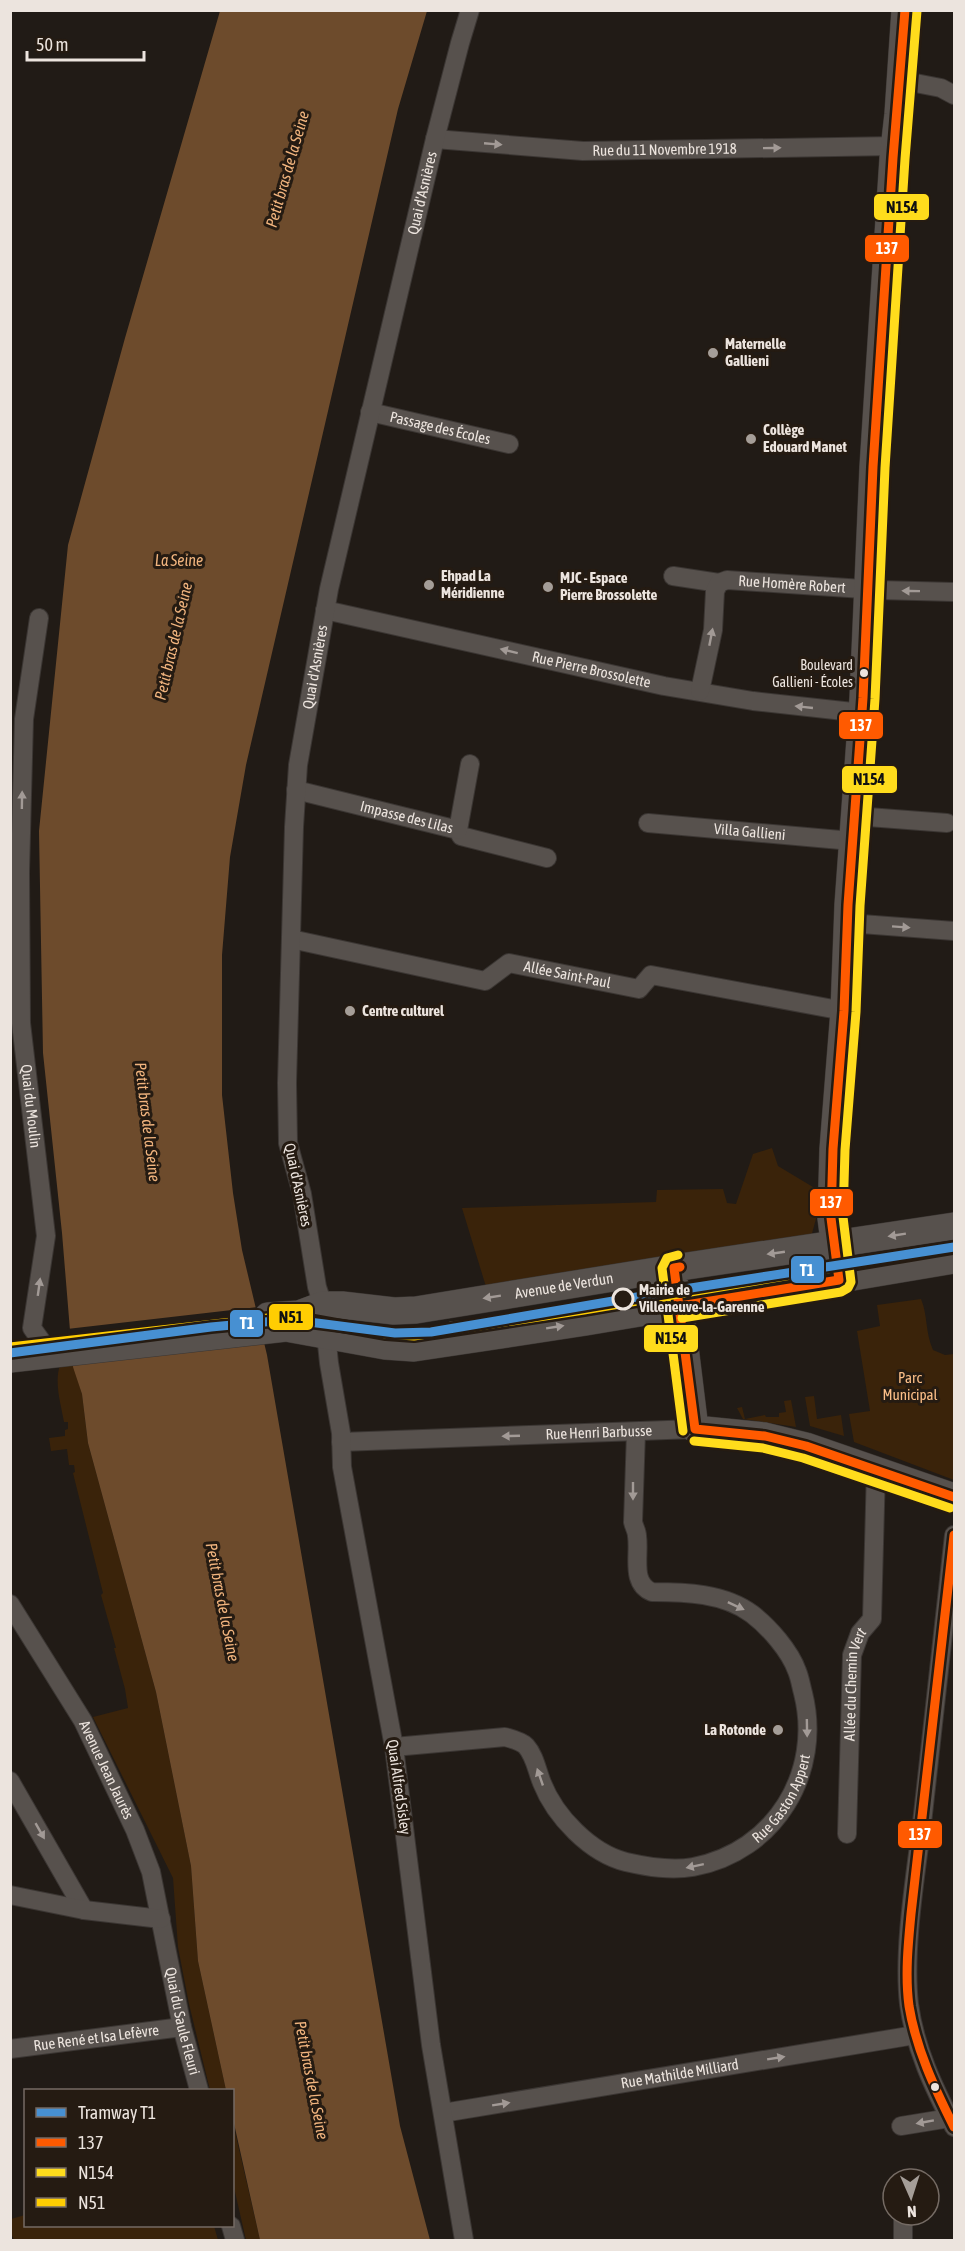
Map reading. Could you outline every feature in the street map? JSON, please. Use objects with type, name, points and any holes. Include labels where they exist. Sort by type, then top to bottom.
[{"type":"main road","points":[[839,1280],[831,1218],[833,1149],[844,1011],[862,713],[873,467],[905,10]]},
{"type":"main road","name":"Avenue de Verdun","points":[[284,1321],[323,1305],[394,1311],[416,1310],[954,1226]]},
{"type":"main road","points":[[10,1346],[55,1345],[284,1321],[327,1335],[384,1346],[414,1348],[954,1260]]},
{"type":"main road","points":[[675,1268],[695,1429]]},
{"type":"main road","points":[[10,1359],[55,1345]]},
{"type":"main road","name":"Rue Henri Barbusse","points":[[695,1429],[765,1436],[876,1468],[954,1497]]},
{"type":"street","name":"Quai d'Asnières","points":[[327,1335],[302,1194],[288,1143],[287,1083],[291,939],[296,790],[301,740],[325,610],[370,412],[435,139],[470,10]]},
{"type":"street","points":[[900,80],[941,88],[954,95]]},
{"type":"street","name":"Rue du 11 Novembre 1918","points":[[435,139],[593,151],[895,146]]},
{"type":"street","name":"Passage des Écoles","points":[[370,412],[509,444]]},
{"type":"street","points":[[673,576],[719,583]]},
{"type":"street","name":"Rue Homère Robert","points":[[700,691],[713,630],[715,591],[719,583],[727,580],[868,590],[954,592]]},
{"type":"street","name":"Rue Pierre Brossolette","points":[[325,610],[664,686],[753,701],[862,713]]},
{"type":"street","name":"Quai du Moulin","points":[[39,618],[24,719],[15,871],[21,1023],[46,1236],[33,1329],[55,1345]]},
{"type":"street","points":[[10,706],[24,719]]},
{"type":"street","points":[[458,830],[471,764]]},
{"type":"street","name":"Impasse des Lilas","points":[[296,790],[458,830],[461,836],[547,858]]},
{"type":"street","name":"Villa Gallieni","points":[[648,823],[854,828],[947,823]]},
{"type":"street","points":[[848,923],[954,931]]},
{"type":"street","name":"Allée Saint-Paul","points":[[291,939],[485,981],[508,963],[639,989],[651,975],[844,1011]]},
{"type":"street","name":"Quai Alfred Sisley","points":[[327,1335],[341,1442],[342,1467],[394,1748],[432,2045],[464,2241]]},
{"type":"street","name":"Rue Henri Barbusse","points":[[341,1442],[695,1429]]},
{"type":"street","name":"Rue Gaston Appert","points":[[394,1748],[505,1737],[522,1743],[528,1748],[542,1785],[562,1817],[595,1847],[623,1861],[664,1869],[694,1867],[733,1854],[762,1834],[782,1812],[798,1783],[807,1748],[807,1709],[797,1671],[770,1632],[752,1614],[702,1594],[652,1592],[645,1589],[638,1577],[637,1535],[633,1522],[636,1432]]},
{"type":"street","name":"Allée du Chemin Vert","points":[[847,1834],[852,1655],[860,1632],[872,1619],[876,1468]]},
{"type":"street","points":[[901,2126],[952,2123],[926,2069],[915,2036],[907,1981],[949,1631],[954,1534]]},
{"type":"street","name":"Avenue Jean Jaurès","points":[[10,1604],[83,1721],[135,1830],[152,1872],[166,1951]]},
{"type":"street","points":[[10,1781],[84,1910]]},
{"type":"street","points":[[10,1895],[84,1910],[161,1919]]},
{"type":"street","name":"Quai du Saule Fleuri","points":[[166,1951],[182,2027],[198,2089]]},
{"type":"street","name":"Rue René et Isa Lefèvre","points":[[10,2049],[182,2027]]},
{"type":"street","name":"Rue Mathilde Milliard","points":[[443,2114],[915,2036]]},
{"type":"green space","points":[[772,1148],[778,1166],[823,1193],[808,1248],[487,1290],[462,1208],[656,1202],[657,1190],[723,1189],[727,1203],[736,1204],[753,1154]]},
{"type":"green space","name":"Parc Municipal","points":[[921,1299],[933,1350],[945,1355],[954,1354],[954,1480],[854,1442],[849,1414],[870,1411],[857,1331],[880,1326],[877,1305]]},
{"type":"green space","points":[[73,1363],[82,1394],[88,1443],[156,1692],[191,1866],[198,1961],[226,2089],[210,2089],[178,1947],[173,1878],[93,1717],[128,1708],[114,1648],[116,1648],[101,1595],[103,1593],[73,1473],[75,1472],[74,1465],[69,1465],[67,1449],[51,1451],[49,1438],[65,1436],[65,1430],[68,1429],[68,1422],[64,1422],[59,1394],[60,1365]]},
{"type":"green space","points":[[814,1396],[817,1419],[841,1415],[844,1436],[810,1426],[805,1397]]},
{"type":"green space","points":[[791,1400],[796,1427],[743,1419],[737,1408],[742,1407],[745,1419],[765,1415],[766,1417],[779,1417],[779,1413],[786,1412],[784,1401]]},
{"type":"green space","points":[[234,2128],[260,2240],[246,2240],[234,2187]]},
{"type":"green space","points":[[24,2215],[24,2227],[214,2227],[218,2240],[14,2240],[11,2233],[11,2219]]},
{"type":"water","name":"La Seine","points":[[220,11],[427,11],[398,109],[246,765],[230,857],[222,955],[222,1095],[242,1250],[267,1355],[400,2126],[430,2240],[260,2240],[234,2123],[234,2089],[226,2089],[198,1961],[191,1866],[156,1692],[88,1443],[82,1394],[73,1367],[43,1053],[39,831],[68,545],[125,338]]},
{"type":"pier","points":[[258,1307],[266,1339],[70,1362],[67,1329]]},
{"type":"tram line","name":"T1","points":[[10,1353],[275,1321],[309,1322],[395,1333],[431,1332],[678,1290],[954,1247]]},
{"type":"tram line","points":[[450,1322],[529,1316]]},
{"type":"transit line","name":"137","points":[[680,1306],[839,1280],[831,1218],[833,1149],[844,1011],[848,905],[863,698],[873,467],[905,10]]},
{"type":"transit line","name":"N154","points":[[682,1318],[841,1292],[848,1288],[851,1282],[843,1217],[845,1150],[856,1012],[860,906],[875,699],[885,468],[917,11]]},
{"type":"transit line","name":"N51","points":[[10,1347],[286,1316],[386,1334],[414,1336],[952,1248]]},
{"type":"transit line","name":"N154","points":[[678,1255],[667,1258],[662,1268],[683,1431]]},
{"type":"transit line","name":"137","points":[[680,1267],[674,1268],[695,1429]]},
{"type":"transit line","name":"137","points":[[695,1429],[765,1436],[806,1446],[954,1497]]},
{"type":"transit line","name":"N154","points":[[694,1441],[763,1448],[803,1458],[950,1508]]},
{"type":"transit line","name":"137","points":[[954,1535],[911,1914],[907,1972],[909,2006],[916,2038],[933,2083],[954,2127]]},
{"type":"place","name":"Maternelle Gallieni","points":[[713,353]]},
{"type":"place","name":"Collège Edouard Manet","points":[[751,439]]},
{"type":"place","name":"Ehpad La Méridienne","points":[[429,585]]},
{"type":"place","name":"MJC - Espace Pierre Brossolette","points":[[548,587]]},
{"type":"place","name":"Boulevard Gallieni - Écoles","points":[[864,673]]},
{"type":"place","name":"Centre culturel","points":[[350,1011]]},
{"type":"place","name":"Mairie de Villeneuve-la-Garenne","points":[[623,1299]]},
{"type":"place","name":"La Rotonde","points":[[778,1730]]},
{"type":"water label","name":"Petit bras de la Seine","points":[[287,169]]},
{"type":"water label","name":"Petit bras de la Seine","points":[[173,641]]},
{"type":"water label","name":"Petit bras de la Seine","points":[[148,1122]]},
{"type":"water label","name":"Petit bras de la Seine","points":[[223,1602]]},
{"type":"water label","name":"Petit bras de la Seine","points":[[312,2080]]}]
